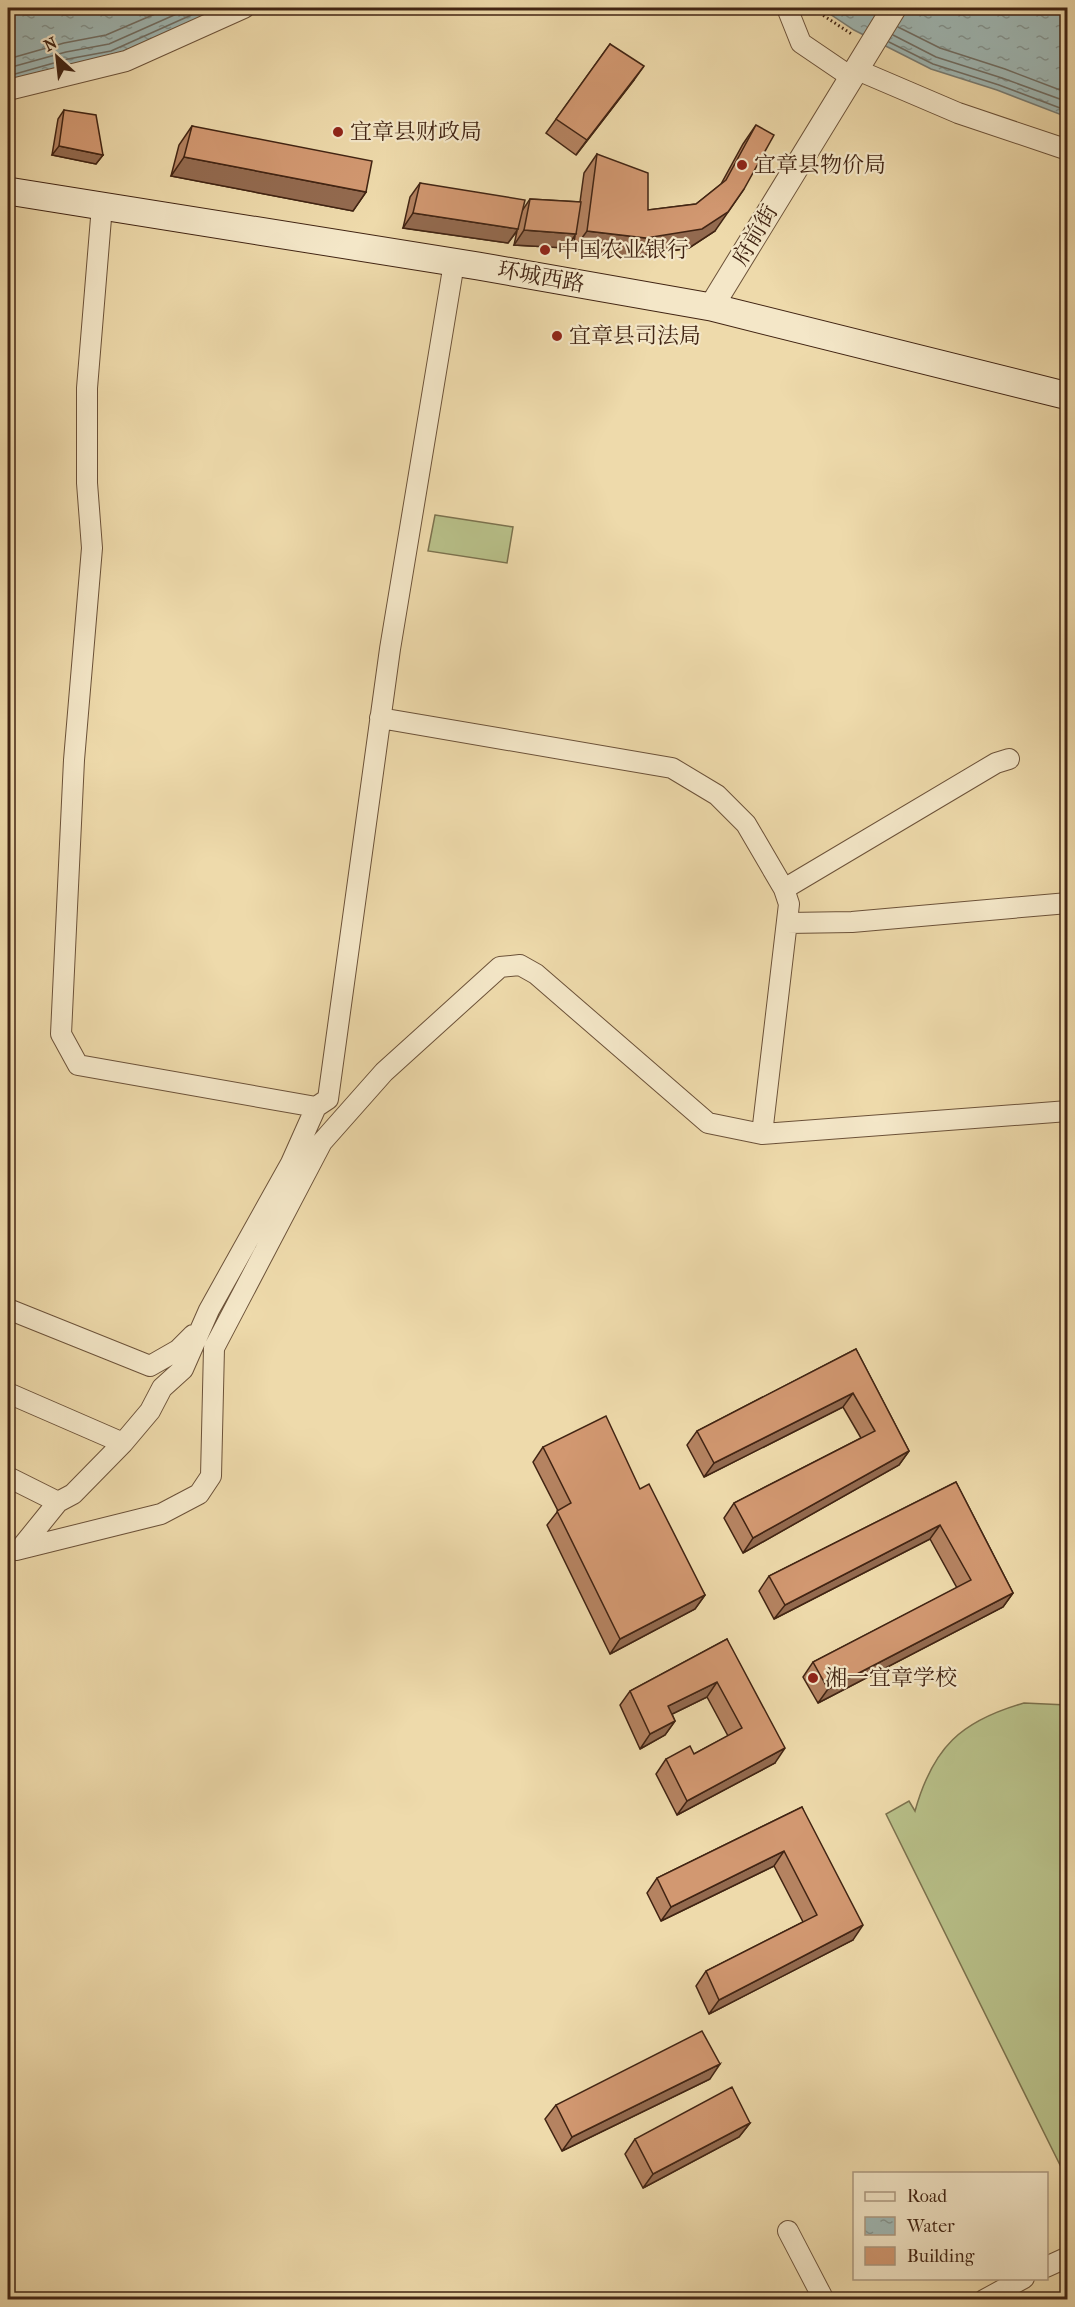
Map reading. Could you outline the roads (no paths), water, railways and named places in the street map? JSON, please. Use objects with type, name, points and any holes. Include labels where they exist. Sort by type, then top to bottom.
[{"type":"main road","name":"环城西路","points":[[8,191],[711,307],[1068,396]]},
{"type":"street","points":[[8,90],[126,61],[244,8]]},
{"type":"street","points":[[787,8],[801,43],[853,73],[958,113],[1068,150]]},
{"type":"street","name":"府前街","points":[[711,307],[853,73],[865,39],[894,8]]},
{"type":"street","points":[[102,206],[87,388],[87,483],[92,548],[74,760],[61,1034],[78,1065],[316,1107]]},
{"type":"street","points":[[14,1550],[58,1502],[73,1494],[123,1443],[150,1411],[162,1388],[183,1369],[208,1310],[291,1163],[316,1107],[328,1099],[381,718],[454,263]]},
{"type":"street","points":[[381,718],[672,768],[717,795],[746,824],[783,889],[789,904],[762,1134]]},
{"type":"street","points":[[783,889],[996,763],[1009,759]]},
{"type":"street","points":[[787,923],[852,922],[1068,903]]},
{"type":"street","points":[[14,1550],[161,1514],[199,1494],[211,1476],[214,1348],[322,1142],[384,1072],[500,967],[520,965],[536,974],[708,1124],[762,1134],[1068,1111]]},
{"type":"street","points":[[8,1309],[150,1366],[178,1350],[201,1326]]},
{"type":"street","points":[[8,1393],[123,1443]]},
{"type":"street","points":[[8,1477],[58,1502]]},
{"type":"street","points":[[788,2231],[824,2300]]},
{"type":"street","points":[[1048,2267],[1068,2257]]},
{"type":"street","points":[[984,2300],[1020,2280]]},
{"type":"water","points":[[8,8],[221,8],[113,57],[8,82]]},
{"type":"water","points":[[821,8],[1067,8],[1067,117],[997,90],[931,69],[854,30]]},
{"type":"place","name":"宜章县财政局","points":[[338,132]]},
{"type":"place","name":"宜章县物价局","points":[[742,165]]},
{"type":"place","name":"中国农业银行","points":[[545,250]]},
{"type":"place","name":"宜章县司法局","points":[[557,336]]},
{"type":"place","name":"湘一宜章学校","points":[[813,1678]]}]
